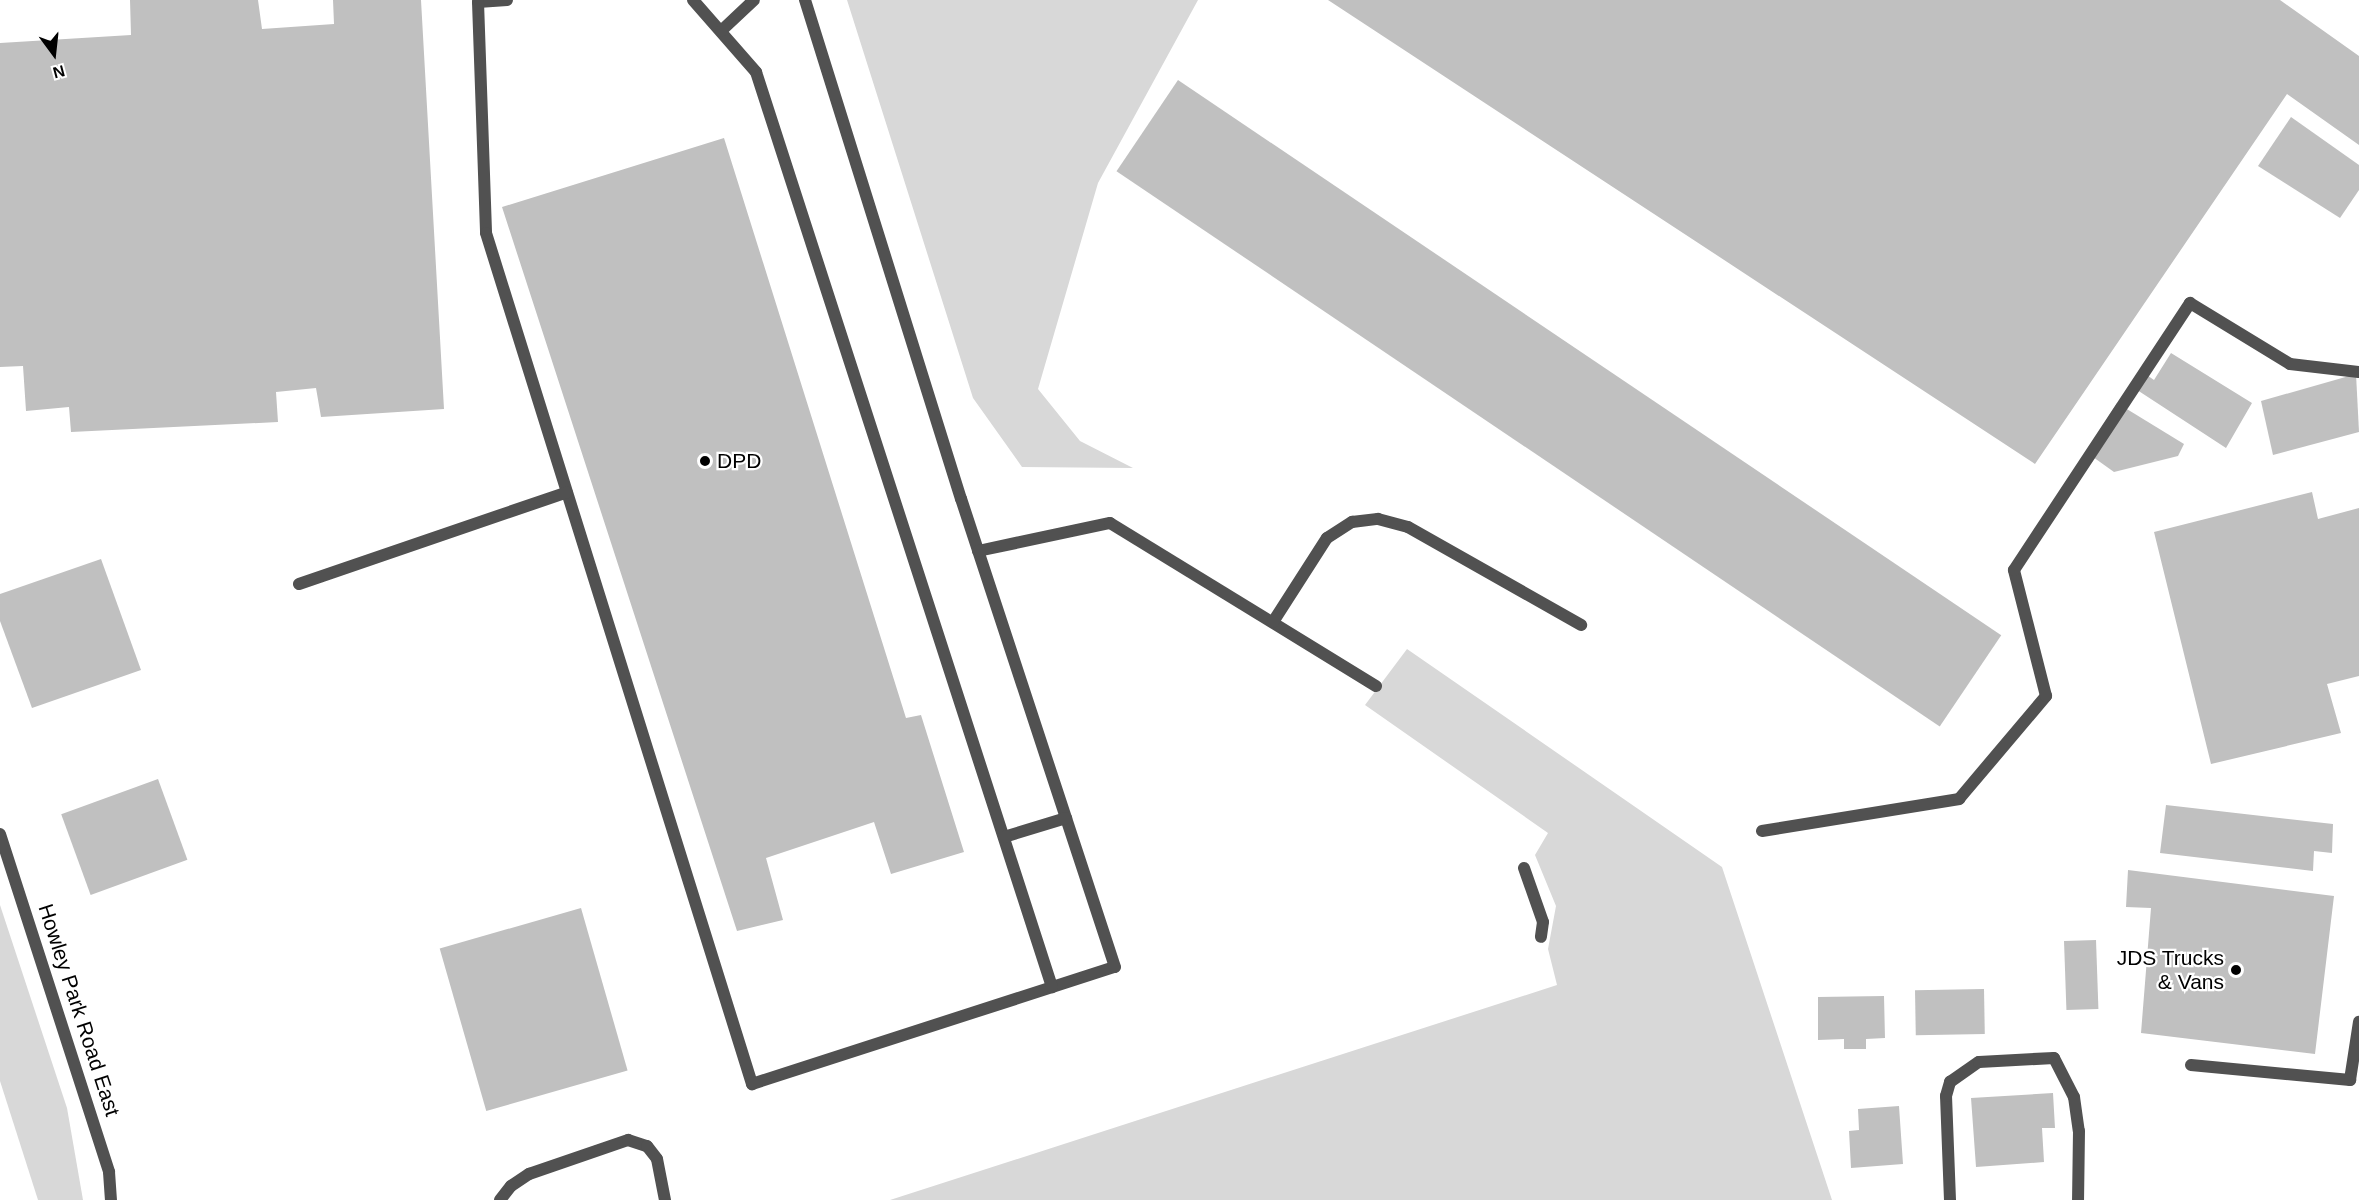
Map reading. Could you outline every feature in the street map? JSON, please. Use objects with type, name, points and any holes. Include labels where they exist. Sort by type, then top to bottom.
[{"type":"street","points":[[507,0],[478,2],[486,233],[752,1084],[1114,967],[978,551],[805,0]]},
{"type":"street","points":[[693,0],[756,72],[1052,987]]},
{"type":"street","points":[[721,31],[754,0]]},
{"type":"street","points":[[1762,831],[1959,799],[2046,696],[2014,570],[2190,303],[2290,364],[2359,372]]},
{"type":"street","points":[[299,584],[567,492]]},
{"type":"street","points":[[1273,622],[1327,538],[1352,522],[1378,519],[1408,527],[1581,625]]},
{"type":"street","points":[[978,551],[1110,523],[1376,686]]},
{"type":"street","points":[[1004,837],[1066,818]]},
{"type":"street","name":"Howley Park Road East","points":[[0,834],[109,1172],[111,1200]]},
{"type":"street","points":[[1524,868],[1543,922],[1541,937]]},
{"type":"street","points":[[2191,1065],[2350,1080],[2359,1022]]},
{"type":"street","points":[[1950,1200],[1946,1096],[1950,1082],[1979,1062],[2054,1059],[2074,1097],[2079,1131],[2078,1200]]},
{"type":"street","points":[[500,1200],[511,1186],[529,1174],[628,1140],[646,1146],[657,1158],[665,1200]]},
{"type":"shaded area","points":[[847,0],[1198,0],[1098,183],[1038,389],[1080,441],[1133,468],[1022,467],[973,398]]},
{"type":"shaded area","points":[[1407,649],[1722,867],[1832,1200],[890,1200],[1557,985],[1548,949],[1556,906],[1535,855],[1548,833],[1365,705]]},
{"type":"shaded area","points":[[0,905],[67,1108],[83,1200],[38,1200],[0,1081]]},
{"type":"building","points":[[130,0],[258,0],[262,29],[334,24],[333,0],[421,0],[444,409],[321,417],[316,388],[276,392],[278,422],[71,432],[69,407],[26,411],[23,366],[0,367],[0,43],[131,35]]},
{"type":"building","points":[[1328,0],[2280,0],[2359,56],[2359,145],[2287,94],[2035,464]]},
{"type":"building","points":[[1178,80],[2001,635],[1940,726],[1116,171]]},
{"type":"building","points":[[2291,117],[2359,165],[2359,190],[2340,218],[2258,166]]},
{"type":"building","name":"DPD","points":[[724,138],[906,718],[921,715],[964,852],[891,874],[874,822],[766,858],[783,920],[737,931],[502,207]]},
{"type":"building","points":[[2171,353],[2252,403],[2226,448],[2131,386],[2141,371],[2154,380]]},
{"type":"building","points":[[2356,374],[2359,432],[2273,455],[2261,401]]},
{"type":"building","points":[[2117,403],[2184,444],[2178,456],[2114,472],[2086,452]]},
{"type":"building","points":[[2312,492],[2318,519],[2359,508],[2359,676],[2327,684],[2341,733],[2211,764],[2154,532]]},
{"type":"building","points":[[101,559],[141,670],[32,708],[0,621],[0,594]]},
{"type":"building","points":[[158,779],[187,860],[91,895],[61,814]]},
{"type":"building","points":[[2166,805],[2333,824],[2332,853],[2314,851],[2313,871],[2160,853]]},
{"type":"building","name":"JDS Trucks & Vans","points":[[2128,870],[2334,896],[2315,1054],[2141,1033],[2151,908],[2126,907]]},
{"type":"building","points":[[581,908],[628,1070],[486,1111],[440,949]]},
{"type":"building","points":[[2096,940],[2098,1009],[2066,1010],[2064,941]]},
{"type":"building","points":[[1984,989],[1985,1034],[1916,1035],[1915,990]]},
{"type":"building","points":[[1884,996],[1885,1038],[1866,1039],[1866,1049],[1844,1049],[1844,1039],[1818,1040],[1818,997]]},
{"type":"building","points":[[2053,1093],[2055,1128],[2042,1128],[2044,1162],[1976,1167],[1971,1098]]},
{"type":"building","points":[[1899,1106],[1903,1164],[1851,1168],[1849,1131],[1859,1130],[1858,1109]]},
{"type":"place","name":"DPD","points":[[705,461]]},
{"type":"place","name":"JDS Trucks & Vans","points":[[2236,970]]}]
